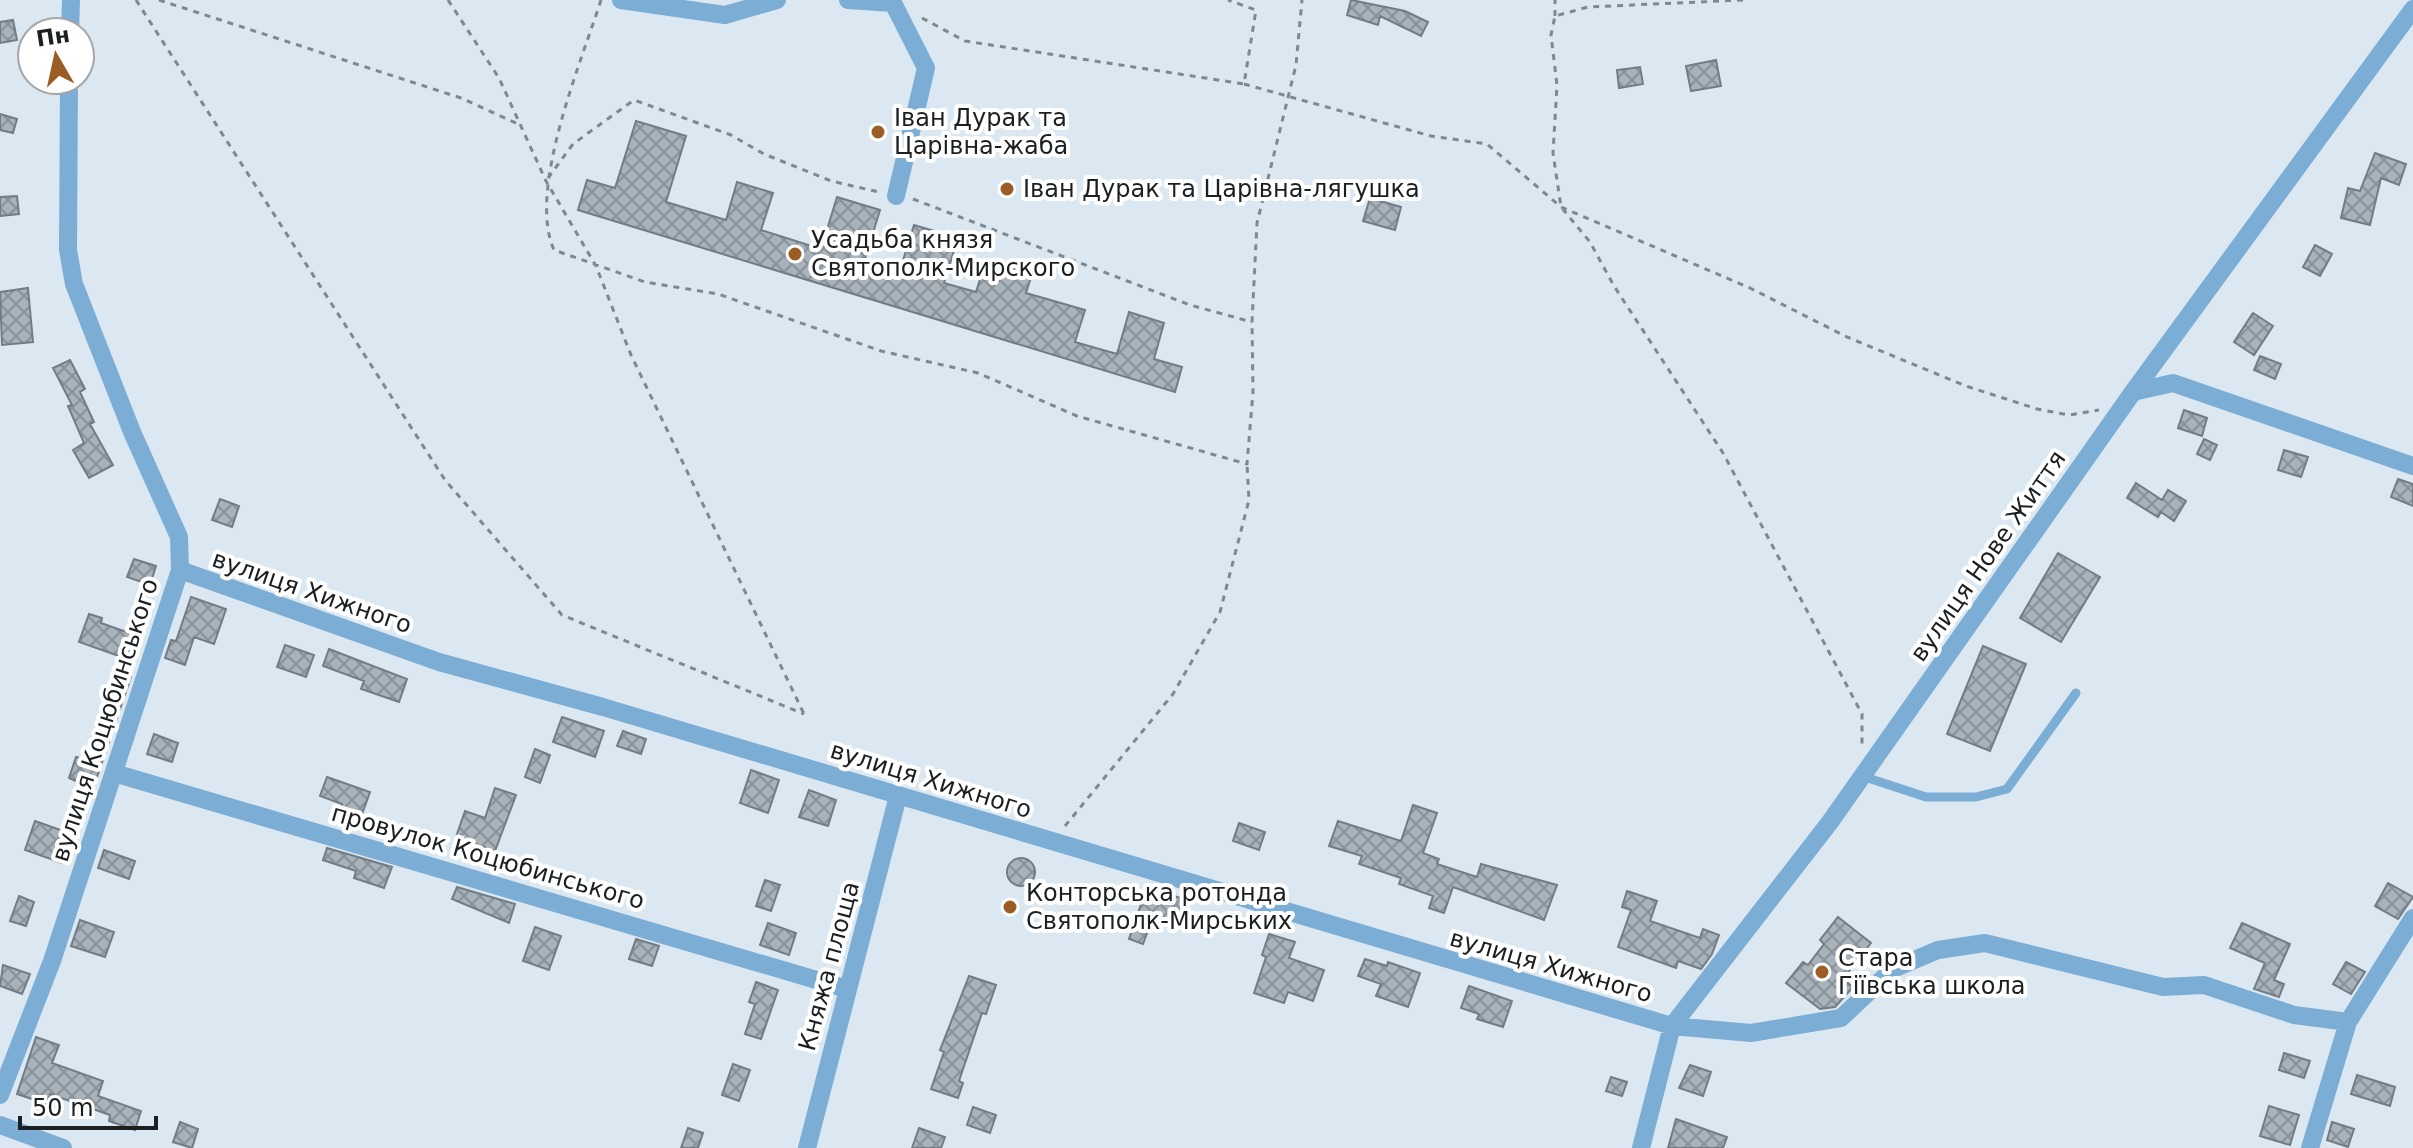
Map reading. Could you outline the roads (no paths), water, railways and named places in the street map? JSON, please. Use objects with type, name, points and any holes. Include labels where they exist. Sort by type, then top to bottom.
[{"type":"street","points":[[621,0],[725,15],[777,0]]},
{"type":"street","points":[[848,0],[893,3],[926,68],[896,196]]},
{"type":"street","name":"вулиця Нове Життя","points":[[1641,1148],[1672,1026],[1862,776],[2133,392],[2413,9]]},
{"type":"street","name":"вулиця Коцюбинського","points":[[0,1095],[52,961],[180,570],[179,537],[132,432],[74,284],[68,250],[69,96]]},
{"type":"street","points":[[2133,392],[2173,383],[2413,466]]},
{"type":"street","name":"вулиця Хижного","points":[[180,570],[439,662],[603,707],[1672,1026],[1751,1033],[1841,1018],[1893,969],[1938,950],[1985,943],[2163,987],[2204,985],[2294,1015],[2348,1022]]},
{"type":"street","name":"провулок Коцюбинського","points":[[114,773],[847,989]]},
{"type":"street","name":"Княжа площа","points":[[807,1148],[898,796]]},
{"type":"street","points":[[2310,1148],[2348,1022],[2413,918]]},
{"type":"street","points":[[0,1125],[63,1148]]},
{"type":"lane","points":[[1862,776],[1926,797],[1976,797],[2007,789],[2076,693]]},
{"type":"place","name":"Іван Дурак та Царівна-жаба","points":[[878,132]]},
{"type":"place","name":"Іван Дурак та Царівна-лягушка","points":[[1007,189]]},
{"type":"place","name":"Усадьба князя Святополк-Мирского","points":[[795,254]]},
{"type":"place","name":"Конторська ротонда Святополк-Мирських","points":[[1010,907]]},
{"type":"place","name":"Стара Гіївська школа","points":[[1822,972]]}]
